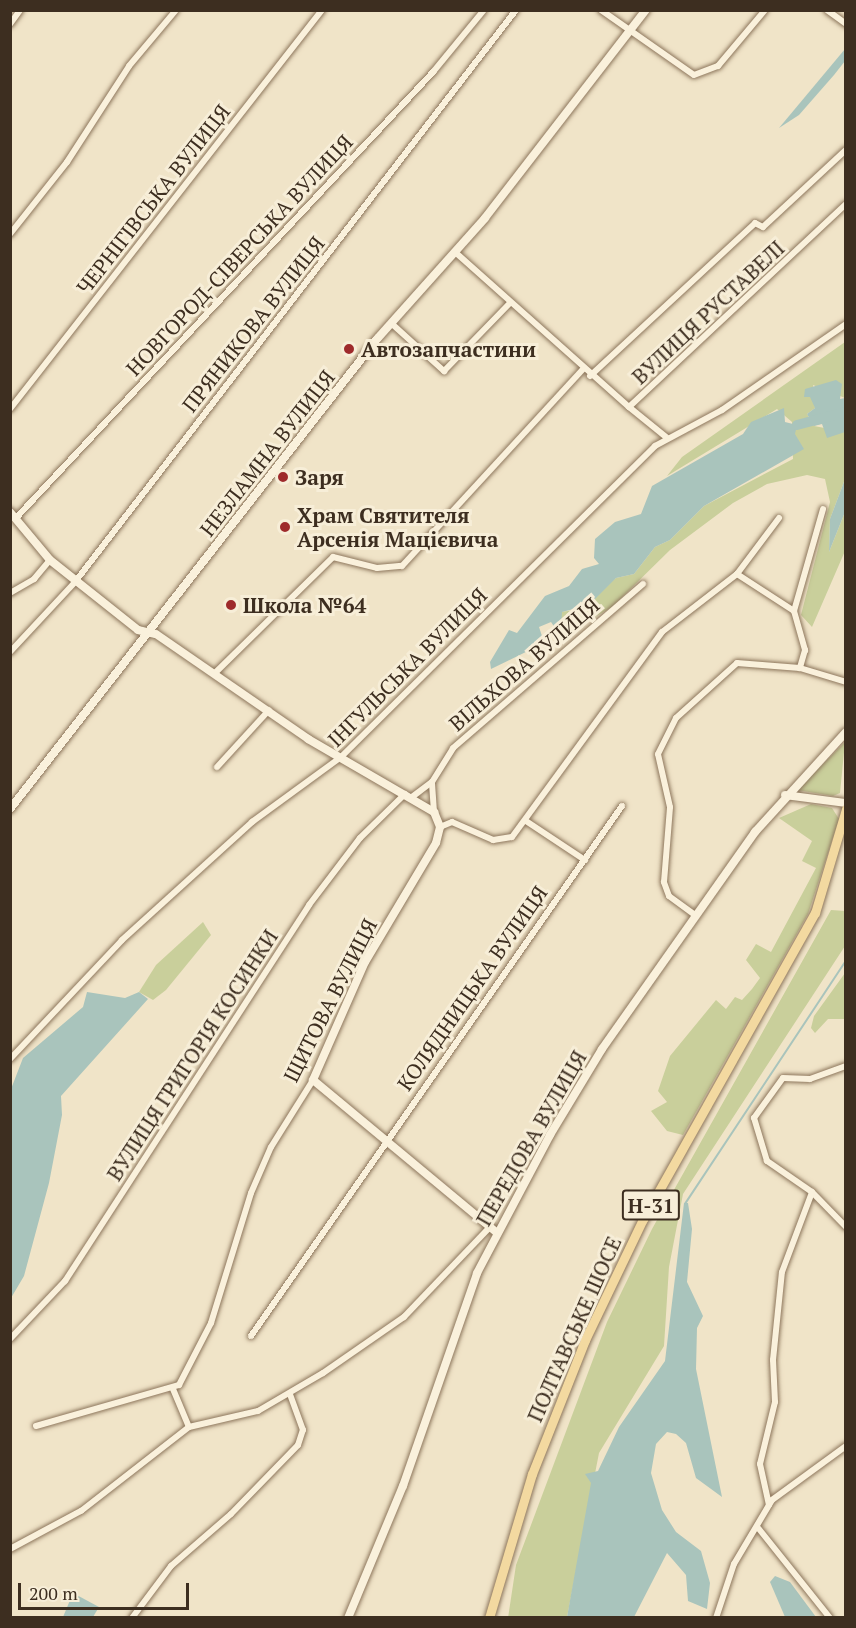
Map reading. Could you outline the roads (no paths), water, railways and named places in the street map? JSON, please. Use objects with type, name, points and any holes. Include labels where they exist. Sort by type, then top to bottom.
[{"type":"main road","name":"ПОЛТАВСЬКЕ ШОСЕ","points":[[489,1617],[532,1474],[585,1340],[643,1219],[815,914],[846,809]]},
{"type":"street","points":[[10,24],[20,10]]},
{"type":"street","points":[[10,234],[67,162],[129,66],[176,10]]},
{"type":"street","name":"ЧЕРНІГІВСЬКА ВУЛИЦЯ","points":[[10,409],[322,10]]},
{"type":"street","name":"НОВГОРОД-СІВЕРСЬКА ВУЛИЦЯ","points":[[13,515],[433,72],[484,10]]},
{"type":"street","name":"ПРЯНИКОВА ВУЛИЦЯ","points":[[10,652],[75,582],[516,10]]},
{"type":"street","points":[[601,10],[686,73],[711,72],[765,10]]},
{"type":"street","name":"НЕЗЛАМНА ВУЛИЦЯ","points":[[10,808],[391,323],[454,252],[646,10]]},
{"type":"street","points":[[827,10],[846,24]]},
{"type":"street","points":[[590,376],[755,223],[763,227],[846,150]]},
{"type":"street","name":"ВУЛИЦЯ РУСТАВЕЛІ","points":[[454,252],[509,304],[629,408],[846,204]]},
{"type":"street","points":[[391,323],[444,371],[509,304]]},
{"type":"street","name":"ІНГУЛЬСЬКА ВУЛИЦЯ","points":[[10,1059],[122,940],[252,822],[341,757],[362,730],[479,625],[524,574],[666,437],[679,436],[722,410],[846,324]]},
{"type":"street","points":[[216,672],[333,557],[377,568],[402,566],[583,369]]},
{"type":"street","points":[[629,408],[666,437]]},
{"type":"street","points":[[800,668],[805,650],[794,611],[823,509]]},
{"type":"street","points":[[13,515],[50,560],[138,630],[149,632],[216,672],[341,757],[409,795],[434,812]]},
{"type":"street","points":[[432,782],[434,812],[440,828],[452,822],[503,840],[526,821],[662,632],[679,614],[737,574],[779,518]]},
{"type":"street","points":[[10,593],[34,579],[50,560]]},
{"type":"street","points":[[737,574],[794,611]]},
{"type":"street","name":"ВІЛЬХОВА ВУЛИЦЯ","points":[[432,782],[453,748],[483,716],[644,584]]},
{"type":"street","points":[[695,915],[666,890],[670,807],[658,754],[664,737],[729,665],[800,668],[846,682]]},
{"type":"street","points":[[217,767],[270,710]]},
{"type":"street","name":"ПЕРЕДОВА ВУЛИЦЯ","points":[[348,1617],[403,1486],[461,1314],[494,1230],[602,1049],[695,915],[785,795],[846,732]]},
{"type":"street","name":"ВУЛИЦЯ ГРИГОРІЯ КОСИНКИ","points":[[10,1339],[65,1281],[309,905],[360,838],[409,795],[432,782]]},
{"type":"street","points":[[785,795],[846,803]]},
{"type":"street","name":"КОЛЯДНИЦЬКА ВУЛИЦЯ","points":[[251,1336],[622,806]]},
{"type":"street","points":[[526,821],[585,860]]},
{"type":"street","name":"ЩИТОВА ВУЛИЦЯ","points":[[173,1389],[211,1323],[242,1219],[271,1147],[314,1080],[365,962],[436,843],[440,828]]},
{"type":"street","points":[[845,1227],[812,1192],[767,1161],[754,1118],[776,1083],[846,1066]]},
{"type":"street","points":[[10,1549],[81,1511],[189,1427],[258,1411],[291,1395],[404,1317],[494,1230],[388,1138],[314,1080]]},
{"type":"street","points":[[769,1504],[760,1464],[775,1402],[782,1272],[812,1192]]},
{"type":"street","points":[[36,1426],[173,1389],[189,1427]]},
{"type":"street","points":[[132,1617],[171,1566],[231,1514],[298,1445],[303,1430],[291,1395]]},
{"type":"street","points":[[716,1617],[734,1564],[759,1529],[769,1504],[801,1474],[846,1446]]},
{"type":"street","points":[[759,1529],[830,1617]]},
{"type":"water","points":[[845,49],[845,61],[834,75],[799,115],[779,128]]},
{"type":"water","points":[[836,380],[842,384],[840,399],[845,398],[845,432],[827,438],[822,424],[814,426],[807,414],[815,408],[810,397],[804,397],[805,389]]},
{"type":"water","points":[[784,408],[785,422],[797,425],[795,434],[804,449],[704,506],[670,540],[655,547],[634,574],[616,578],[589,605],[562,612],[561,628],[557,631],[551,622],[539,627],[543,639],[534,648],[491,669],[490,662],[509,630],[517,633],[545,596],[569,586],[582,569],[599,564],[594,558],[595,539],[615,522],[641,514],[652,486],[743,434],[751,422]]},
{"type":"water","points":[[845,479],[845,512],[829,552],[830,519]]},
{"type":"water","points":[[87,992],[125,998],[139,992],[148,999],[61,1096],[62,1115],[49,1183],[24,1276],[11,1298],[11,1089],[23,1058],[83,1007]]},
{"type":"water","points":[[684,1203],[688,1203],[692,1229],[687,1282],[703,1316],[697,1328],[696,1369],[722,1497],[696,1478],[686,1443],[676,1434],[667,1432],[656,1444],[651,1473],[662,1510],[676,1532],[701,1551],[710,1583],[707,1609],[688,1601],[686,1575],[667,1553],[634,1617],[567,1617],[591,1483],[585,1474],[598,1471],[619,1427],[665,1361]]},
{"type":"water","points":[[775,1576],[790,1582],[816,1617],[785,1617],[770,1582]]},
{"type":"water","points":[[73,1593],[99,1607],[93,1617],[63,1617]]},
{"type":"waterway","points":[[797,425],[846,412]]},
{"type":"waterway","points":[[685,1204],[846,961]]},
{"type":"place","name":"Автозапчастини","points":[[349,349]]},
{"type":"place","name":"Заря","points":[[283,477]]},
{"type":"place","name":"Храм Святителя Арсенія Мацієвича","points":[[285,527]]},
{"type":"place","name":"Школа №64","points":[[231,605]]}]
